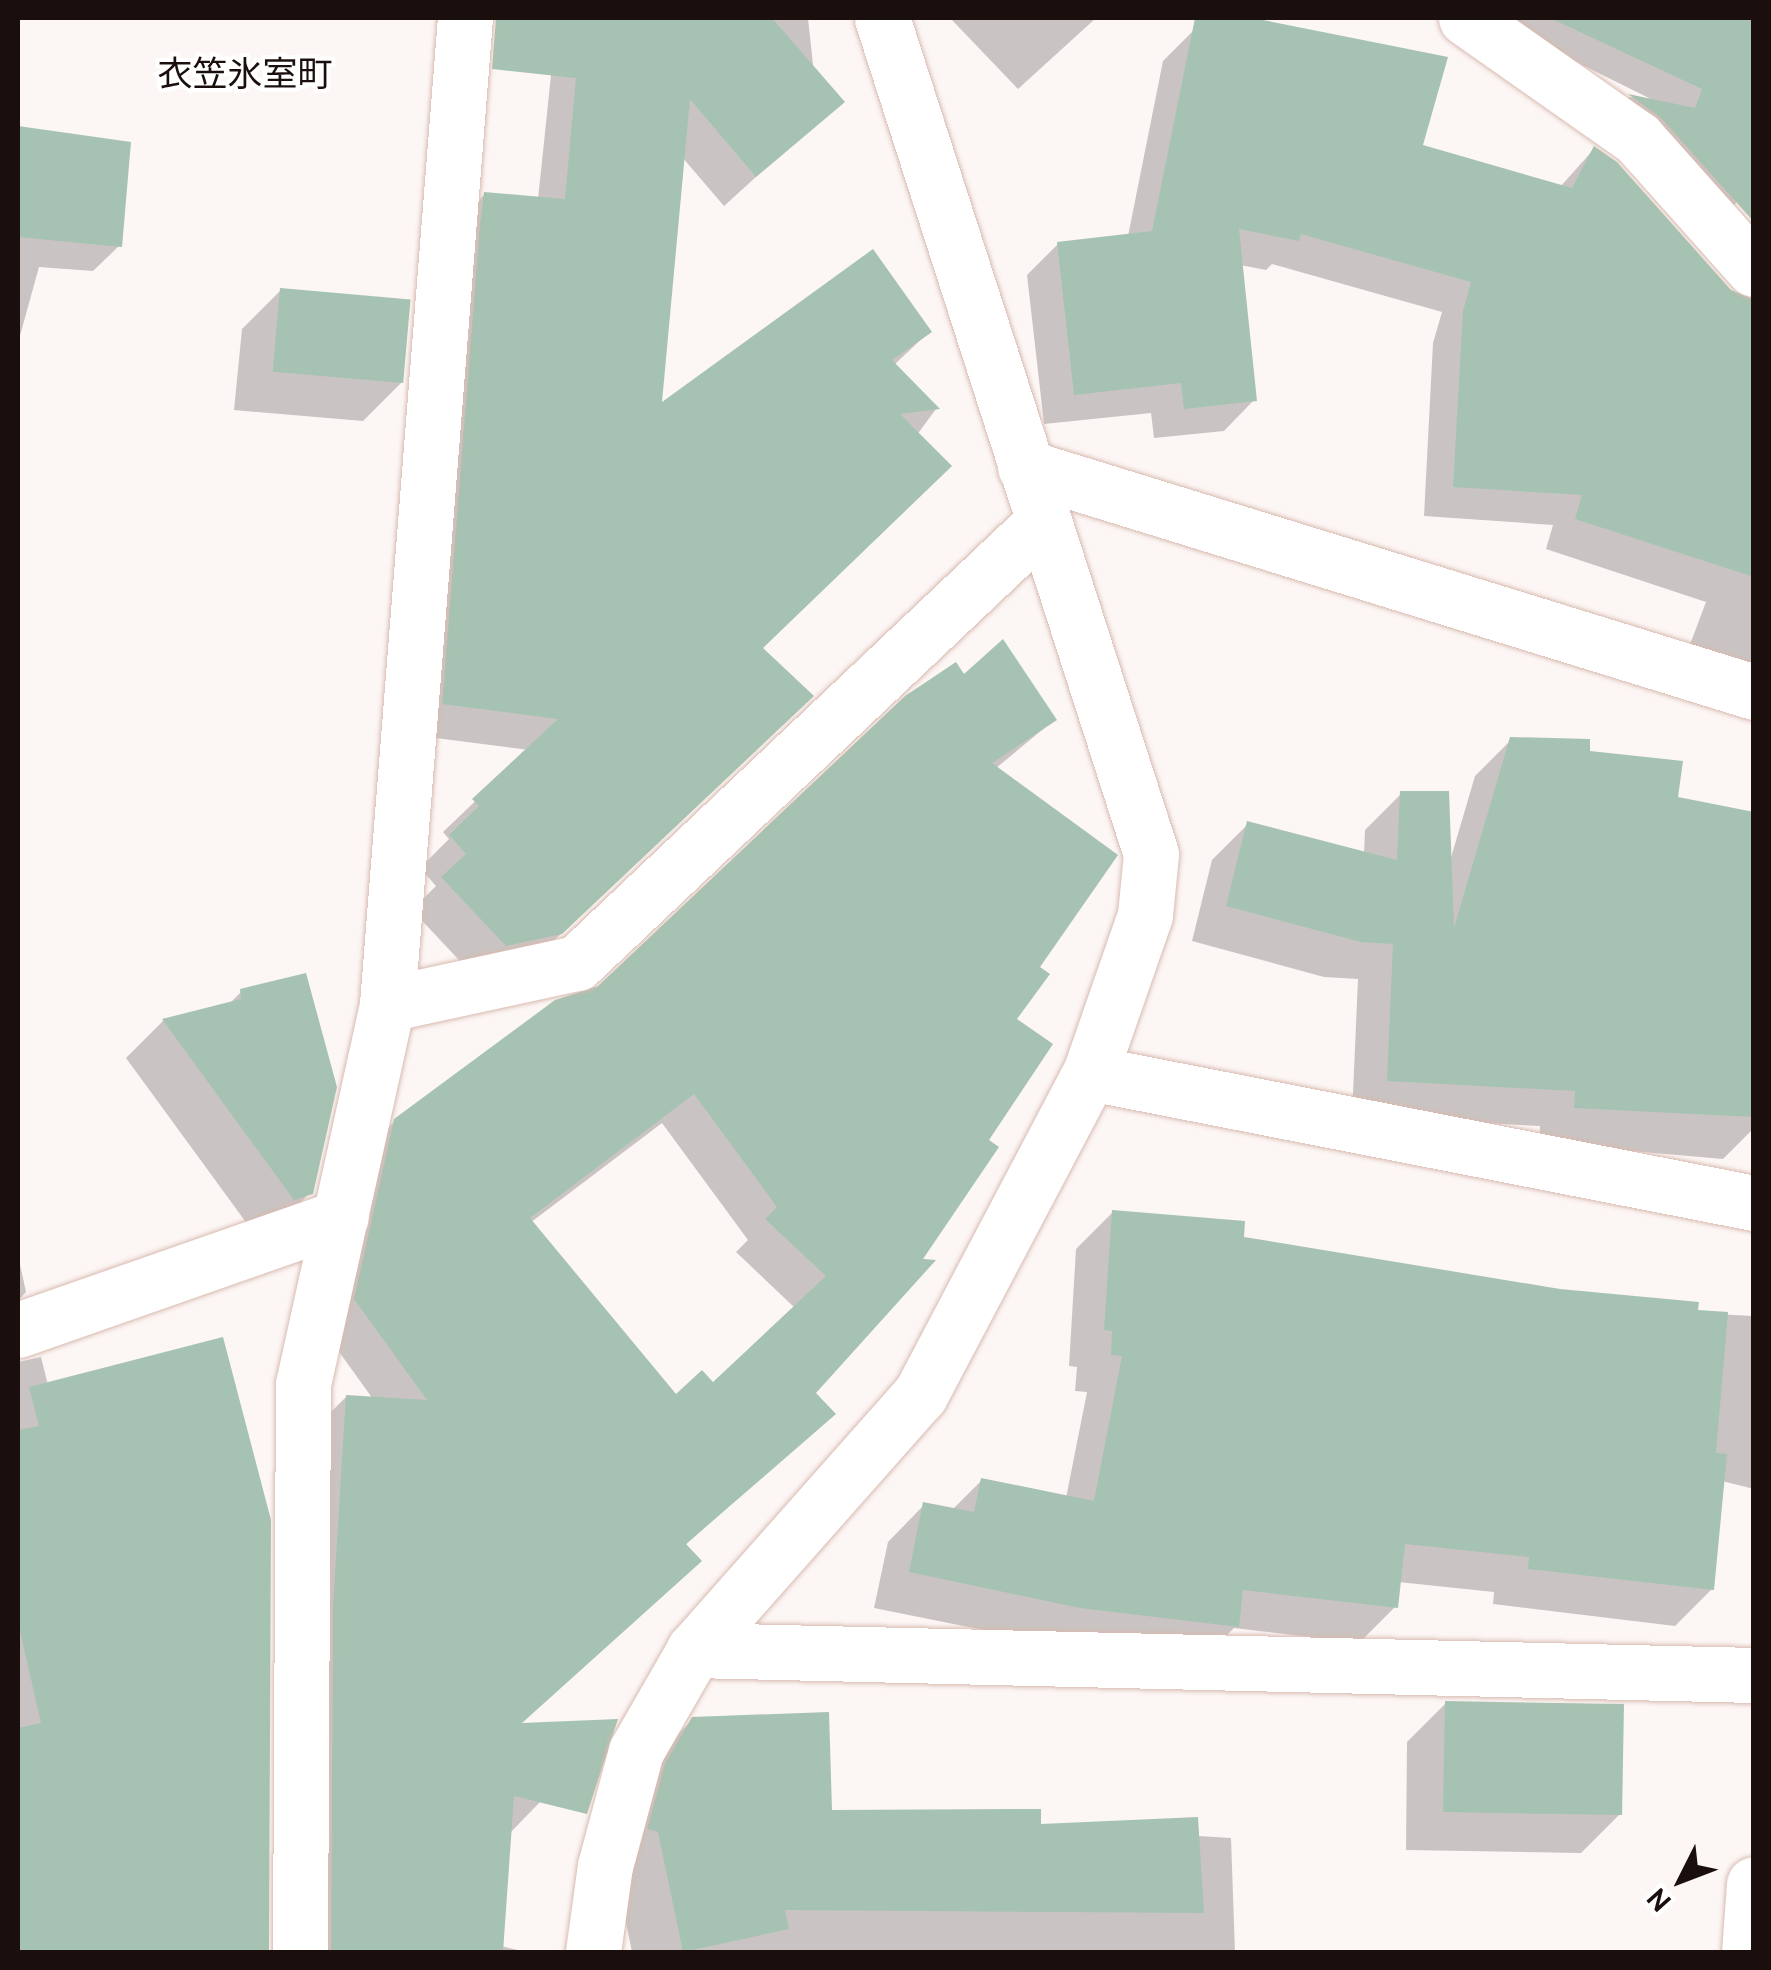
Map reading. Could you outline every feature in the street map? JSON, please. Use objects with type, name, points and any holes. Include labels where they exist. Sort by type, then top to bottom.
[{"type":"street","points":[[300,1952],[303,1384],[387,1004],[407,815],[464,18]]},
{"type":"street","points":[[592,1952],[605,1866],[636,1751],[694,1650],[920,1394],[1090,1073],[1145,915],[1150,854],[1041,524],[882,18]]},
{"type":"street","points":[[1466,18],[1638,138],[1754,269]]},
{"type":"street","points":[[1025,467],[1754,692]]},
{"type":"street","points":[[387,1004],[576,963],[1041,524]]},
{"type":"street","points":[[1090,1073],[1754,1203]]},
{"type":"street","points":[[18,1330],[341,1217]]},
{"type":"street","points":[[694,1650],[1754,1675]]},
{"type":"street","points":[[1749,1952],[1754,1884]]},
{"type":"building","points":[[496,18],[772,18],[845,102],[756,177],[690,99],[662,402],[873,249],[932,332],[892,360],[940,409],[900,414],[952,466],[763,648],[814,696],[562,934],[506,946],[441,877],[466,854],[449,835],[479,806],[472,799],[558,719],[442,704],[480,224],[484,192],[565,199],[576,78],[492,69]]},
{"type":"building","points":[[1195,18],[1253,18],[1448,57],[1423,145],[1572,188],[1594,146],[1617,162],[1731,290],[1754,299],[1754,577],[1575,519],[1582,495],[1453,487],[1463,311],[1471,282],[1301,234],[1299,241],[1239,229],[1257,401],[1184,409],[1181,383],[1074,395],[1057,242],[1152,231]]},
{"type":"building","points":[[1550,18],[1754,18],[1754,222],[1661,118],[1628,94],[1695,108],[1702,89]]},
{"type":"building","points":[[18,126],[131,142],[122,247],[18,237]]},
{"type":"building","points":[[280,288],[411,299],[403,383],[273,372]]},
{"type":"building","points":[[1003,639],[1057,720],[992,763],[1118,855],[1040,967],[1050,974],[1017,1019],[1053,1044],[989,1140],[999,1147],[923,1259],[936,1260],[816,1393],[836,1414],[686,1544],[702,1561],[522,1723],[618,1719],[587,1814],[514,1796],[503,1952],[331,1952],[333,1606],[346,1395],[427,1400],[354,1299],[394,1119],[555,1000],[598,986],[905,696],[956,662],[964,674]],"holes":[[[694,1094],[777,1207],[765,1219],[826,1276],[713,1382],[702,1370],[676,1394],[530,1218]]]},
{"type":"building","points":[[1510,737],[1590,739],[1590,751],[1683,761],[1678,797],[1754,812],[1754,1117],[1574,1108],[1575,1091],[1387,1081],[1393,944],[1361,942],[1226,906],[1247,821],[1397,860],[1400,791],[1449,791],[1454,928]]},
{"type":"building","points":[[306,973],[337,1087],[313,1194],[294,1200],[162,1019],[241,999],[240,989]]},
{"type":"building","points":[[1112,1210],[1245,1221],[1244,1237],[1560,1289],[1699,1302],[1698,1310],[1728,1312],[1716,1453],[1727,1454],[1714,1590],[1528,1569],[1529,1557],[1405,1544],[1398,1608],[1243,1590],[1239,1627],[1080,1608],[909,1572],[923,1502],[974,1512],[981,1478],[1094,1501],[1122,1356],[1111,1355],[1112,1331],[1104,1330]]},
{"type":"building","points":[[223,1337],[271,1520],[269,1952],[18,1952],[18,1728],[41,1723],[18,1622],[18,1430],[39,1426],[29,1387]]},
{"type":"building","points":[[1445,1701],[1624,1704],[1622,1815],[1443,1812]]},
{"type":"building","points":[[829,1712],[832,1810],[1041,1809],[1041,1824],[1198,1817],[1204,1913],[785,1910],[789,1929],[683,1952],[658,1832],[647,1829],[665,1763],[692,1717]]},
{"type":"district","name":"衣笠氷室町","points":[[245,74]]}]
